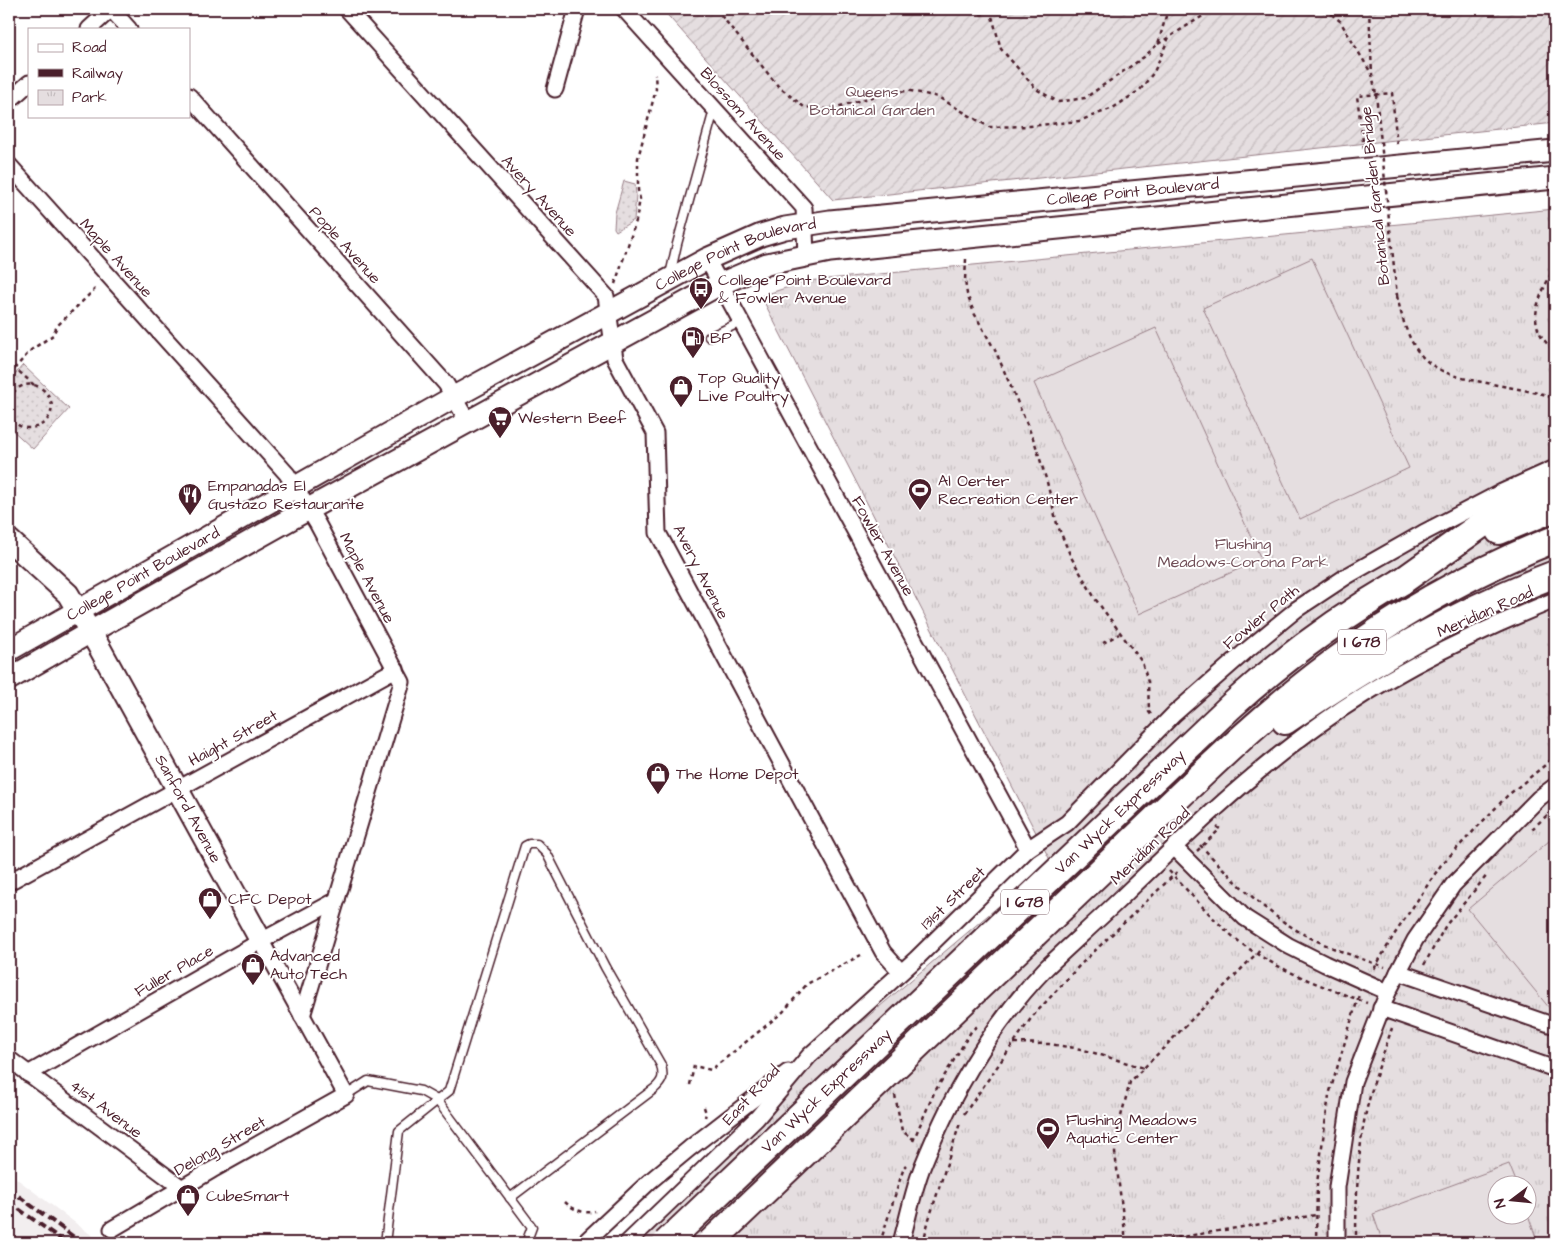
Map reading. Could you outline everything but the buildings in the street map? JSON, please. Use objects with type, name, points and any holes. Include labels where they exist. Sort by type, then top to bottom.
[{"type":"highway","points":[[1400,582],[1488,520],[1555,484]]},
{"type":"highway","name":"Van Wyck Expressway","points":[[666,1243],[1249,689],[1332,624],[1400,582],[1494,532],[1555,508]]},
{"type":"highway","name":"Van Wyck Expressway","points":[[710,1243],[1193,783],[1284,701],[1372,635],[1423,604],[1482,571],[1555,539]]},
{"type":"highway","points":[[1193,783],[1322,695],[1386,655],[1473,609],[1555,574]]},
{"type":"main road","name":"College Point Boulevard","points":[[9,650],[454,396],[707,259],[761,235],[804,224],[1555,151]]},
{"type":"main road","name":"College Point Boulevard","points":[[9,679],[309,509],[613,342],[720,284],[767,264],[830,251],[1555,178]]},
{"type":"main road","name":"Sanford Avenue","points":[[9,540],[68,594],[91,632],[261,941]]},
{"type":"street","points":[[90,28],[111,9],[128,28]]},
{"type":"street","name":"Avery Avenue","points":[[347,9],[606,296],[615,359],[655,433],[658,533],[880,948],[900,971]]},
{"type":"street","points":[[555,90],[577,9]]},
{"type":"street","name":"Blossom Avenue","points":[[624,9],[804,208],[806,256]]},
{"type":"street","points":[[9,101],[28,84]]},
{"type":"street","name":"Pople Avenue","points":[[190,97],[446,384],[468,422]]},
{"type":"street","name":"Maple Avenue","points":[[9,165],[287,474],[309,509],[402,682],[302,1016]]},
{"type":"street","name":"Fowler Avenue","points":[[707,259],[1028,849]]},
{"type":"street","name":"Fowler Path","points":[[1028,849],[1067,823],[1174,714],[1297,609],[1347,576],[1423,533],[1502,492],[1555,468]]},
{"type":"street","name":"Meridian Road","points":[[901,1243],[922,1167],[962,1083],[993,1034],[1044,971],[1188,833],[1244,784],[1320,724],[1378,686],[1447,648],[1517,615],[1555,600]]},
{"type":"street","name":"Haight Street","points":[[9,882],[396,669]]},
{"type":"street","points":[[1337,1243],[1337,1187],[1353,1082],[1388,992],[1415,940],[1453,885],[1539,798],[1555,786]]},
{"type":"street","points":[[1174,847],[1245,918],[1270,935],[1325,964],[1388,992]]},
{"type":"street","name":"131st Street","points":[[900,971],[916,959],[1028,849]]},
{"type":"street","name":"Fuller Place","points":[[28,1074],[261,941],[337,900]]},
{"type":"street","name":"Sanford Avenue","points":[[261,941],[346,1095]]},
{"type":"street","name":"East Road","points":[[627,1243],[756,1118],[810,1056],[900,971]]},
{"type":"street","points":[[1398,972],[1555,1026]]},
{"type":"street","points":[[1381,1008],[1555,1069]]},
{"type":"street","points":[[584,1243],[669,1165],[810,1056]]},
{"type":"street","name":"41st Avenue","points":[[9,1059],[182,1188]]},
{"type":"street","name":"Delong Street","points":[[112,1229],[346,1095]]},
{"type":"lane","points":[[669,279],[714,110]]},
{"type":"lane","points":[[709,336],[741,322]]},
{"type":"lane","points":[[385,1243],[399,1130],[449,1091],[525,846],[537,844],[547,854],[585,930],[661,1065],[664,1076],[662,1083],[510,1198]]},
{"type":"lane","points":[[346,1095],[368,1081],[421,1091],[437,1100],[532,1227],[526,1243]]},
{"type":"path","points":[[716,9],[778,86],[804,106],[829,109],[892,92],[911,91],[938,97],[988,127],[1030,126],[1079,121],[1113,108],[1140,90],[1154,72],[1169,37]]},
{"type":"path","points":[[990,9],[1001,49],[1036,89],[1058,102],[1084,98],[1144,57],[1158,44],[1206,14],[1220,9]]},
{"type":"path","points":[[1158,44],[1168,9]]},
{"type":"path","points":[[1325,9],[1340,21],[1372,74]]},
{"type":"path","points":[[1369,9],[1372,74]]},
{"type":"path","points":[[614,287],[636,221],[640,199],[638,190],[638,158],[656,89],[655,74]]},
{"type":"path","name":"Botanical Garden Bridge","points":[[1372,74],[1376,94],[1397,296],[1404,324],[1416,348],[1432,365],[1446,373],[1461,378],[1543,394],[1555,399]]},
{"type":"path","points":[[1364,149],[1358,96],[1392,92],[1397,146]]},
{"type":"path","points":[[966,259],[966,294],[974,314],[996,352],[1035,443],[1057,524],[1071,557],[1096,600],[1142,662],[1148,682],[1149,712],[1154,718]]},
{"type":"path","points":[[1555,267],[1537,303],[1535,316],[1544,342],[1555,351]]},
{"type":"path","points":[[9,414],[18,426],[26,428],[40,426],[46,421],[50,415],[51,401],[44,389],[34,385],[15,368],[30,350],[53,335],[57,326],[95,290]]},
{"type":"path","points":[[9,400],[16,388],[23,385],[34,385]]},
{"type":"path","points":[[1103,642],[1120,633]]},
{"type":"path","points":[[1188,833],[1242,888],[1282,919],[1312,938],[1398,972]]},
{"type":"path","points":[[923,1243],[928,1219],[961,1118],[1032,1017],[1080,965],[1170,880]]},
{"type":"path","points":[[1125,1243],[1115,1153],[1119,1124],[1130,1082],[1257,953],[1282,919]]},
{"type":"path","points":[[690,1085],[694,1066],[711,1070],[783,1012],[807,984],[861,955]]},
{"type":"path","points":[[913,1140],[934,1092],[972,1030],[980,1024]]},
{"type":"path","points":[[1007,1043],[1049,1044],[1081,1049],[1144,1068]]},
{"type":"path","points":[[880,1243],[904,1167],[911,1161]]},
{"type":"path","points":[[565,1202],[572,1208],[585,1212]]},
{"type":"path","points":[[1146,1243],[1316,1215]]},
{"type":"shaded area","points":[[9,1173],[102,1243],[14,1243],[9,1239]]},
{"type":"green space","name":"Queens Botanical Garden","points":[[662,9],[1555,9],[1555,123],[833,200]]},
{"type":"green space","points":[[624,181],[635,184],[634,220],[616,231],[614,228],[615,213]]},
{"type":"green space","name":"Flushing Meadows-Corona Park","points":[[1555,209],[1555,1243],[635,1243],[720,1164],[821,1056],[1051,862],[761,296],[807,281]]},
{"type":"green space","points":[[1312,258],[1409,468],[1300,519],[1203,308]]},
{"type":"green space","points":[[1156,328],[1261,559],[1139,614],[1034,383]]},
{"type":"green space","points":[[23,365],[69,409],[33,449],[9,427],[9,381]]},
{"type":"green space","points":[[1555,836],[1555,1015],[1468,909]]},
{"type":"green space","points":[[1509,1164],[1513,1174],[1486,1174],[1486,1224],[1531,1224],[1538,1243],[1383,1243],[1373,1214]]},
{"type":"waterway","points":[[980,9],[982,14]]},
{"type":"railway","points":[[9,1189],[82,1243]]},
{"type":"railway","points":[[9,1202],[66,1243]]},
{"type":"place","name":"College Point Boulevard & Fowler Avenue","points":[[701,310]]},
{"type":"place","name":"BP","points":[[693,359]]},
{"type":"place","name":"Top Quality Live Poultry","points":[[681,408]]},
{"type":"place","name":"Western Beef","points":[[500,439]]},
{"type":"place","name":"Al Oerter Recreation Center","points":[[920,511]]},
{"type":"place","name":"Empanadas El Gustazo Restaurante","points":[[190,516]]},
{"type":"place","name":"The Home Depot","points":[[658,795]]},
{"type":"place","name":"CFC Depot","points":[[210,920]]},
{"type":"place","name":"Advanced Auto Tech","points":[[253,986]]},
{"type":"place","name":"Flushing Meadows Aquatic Center","points":[[1048,1150]]},
{"type":"place","name":"CubeSmart","points":[[188,1217]]}]
